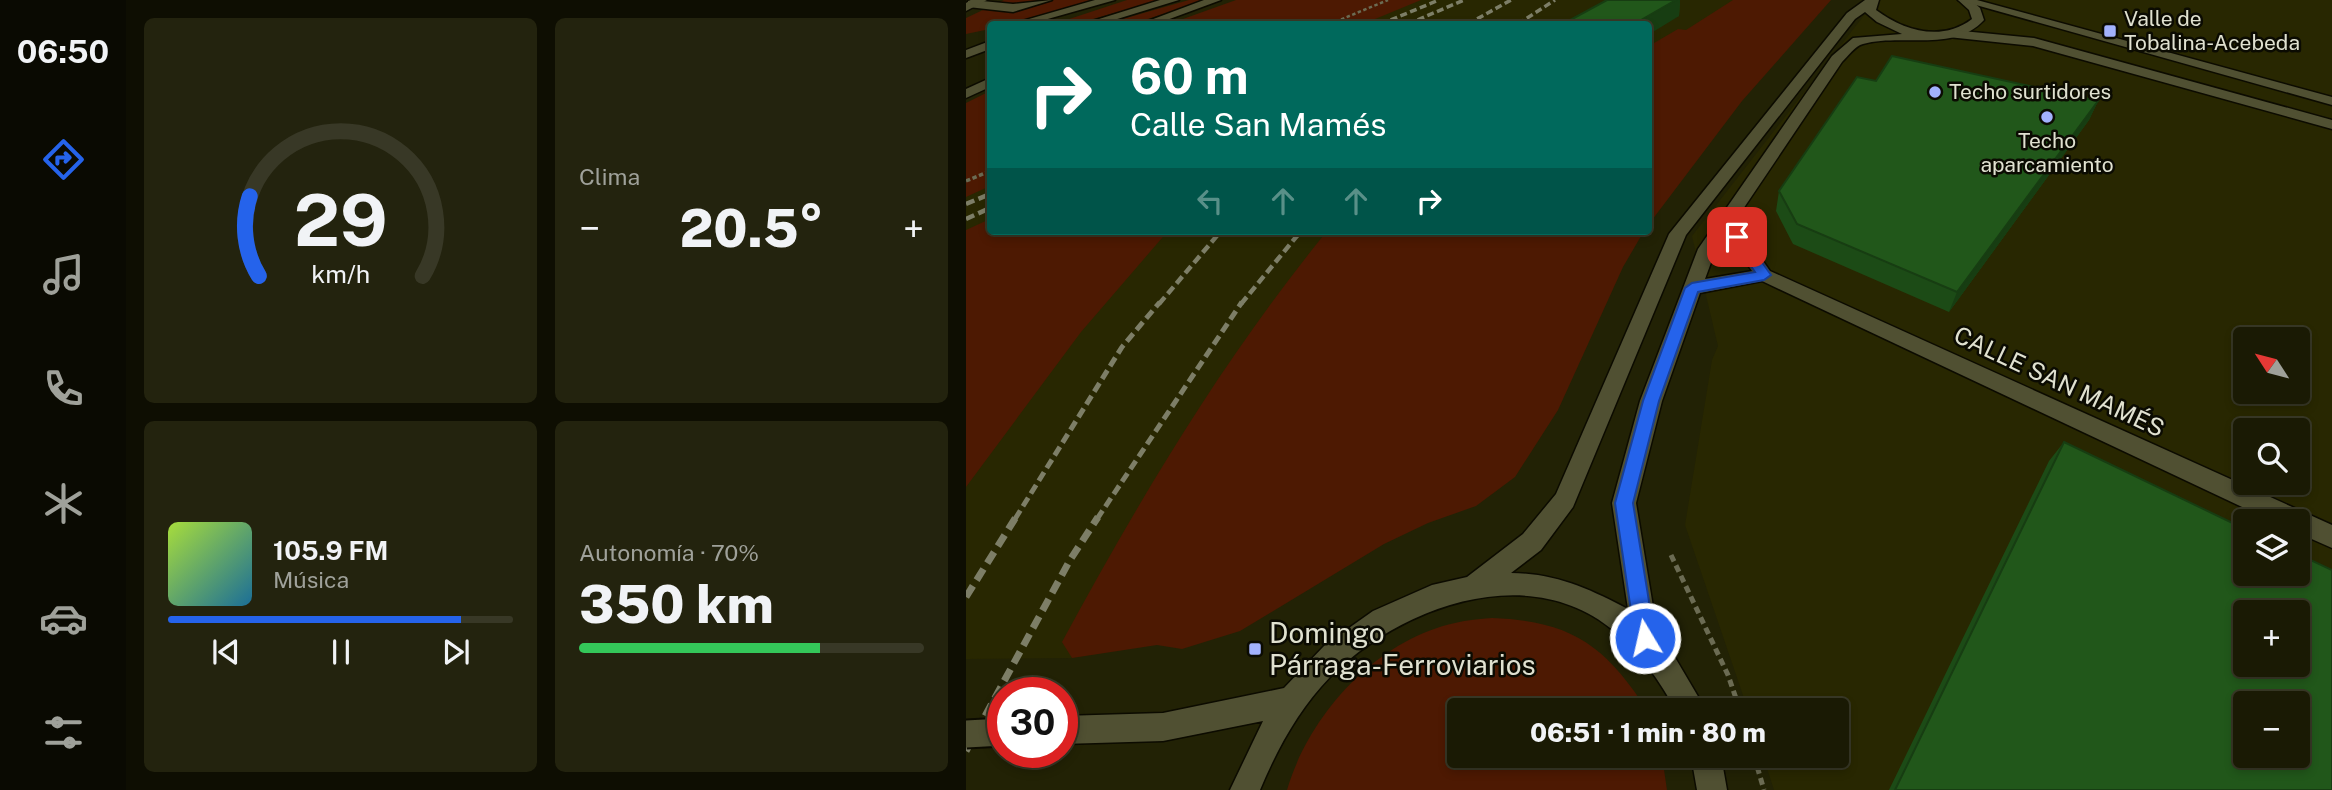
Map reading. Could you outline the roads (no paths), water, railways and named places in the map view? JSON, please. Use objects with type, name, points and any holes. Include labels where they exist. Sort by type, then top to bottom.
[{"type":"street","points":[[973,4],[1013,8],[1046,0]]},
{"type":"street","points":[[1030,21],[1110,0]]},
{"type":"street","points":[[1053,21],[1110,0]]},
{"type":"street","points":[[1100,21],[1173,0]]},
{"type":"street","points":[[1155,21],[1215,0]]},
{"type":"street","points":[[1952,34],[1970,28],[1978,20],[1974,8],[1964,0]]},
{"type":"street","points":[[1964,0],[2037,23],[2332,101]]},
{"type":"street","points":[[1871,2],[1870,11],[1882,22],[1897,29],[1932,35]]},
{"type":"street","points":[[1476,584],[1532,542],[1566,500],[1678,234],[1851,16],[1871,2]]},
{"type":"street","points":[[966,39],[987,33]]},
{"type":"street","points":[[1645,638],[1624,503],[1651,401],[1707,249],[1837,59],[1857,41],[1952,34],[2034,42],[2332,125]]},
{"type":"street","points":[[966,54],[987,46]]},
{"type":"street","points":[[966,63],[987,56]]},
{"type":"street","points":[[966,94],[987,84]]},
{"type":"street","points":[[1692,288],[1764,275],[1725,219]]},
{"type":"street","name":"CALLE SAN MAMÉS","points":[[1764,275],[2332,537]]},
{"type":"street","points":[[1245,790],[1260,752],[1292,701],[1333,655],[1378,621],[1427,597],[1476,584],[1522,582],[1567,591],[1609,610],[1645,638],[1677,678],[1686,698]]},
{"type":"street","points":[[1078,730],[1163,727],[1292,701]]},
{"type":"street","points":[[966,734],[987,733]]},
{"type":"street","points":[[1708,768],[1712,790]]},
{"type":"railway","points":[[1388,21],[1439,0]]},
{"type":"railway","points":[[1415,21],[1464,0]]},
{"type":"railway","points":[[1473,21],[1511,0]]},
{"type":"railway","points":[[1523,21],[1555,0]]},
{"type":"railway","points":[[966,204],[987,195]]},
{"type":"railway","points":[[966,219],[987,209]]},
{"type":"railway","points":[[1159,304],[1218,235]]},
{"type":"railway","points":[[1241,304],[1298,235]]},
{"type":"railway","points":[[1015,519],[1122,347],[1160,302]]},
{"type":"railway","points":[[1097,519],[1242,302]]},
{"type":"railway","points":[[966,597],[1016,517]]},
{"type":"railway","points":[[966,751],[1070,560],[1098,517]]},
{"type":"place","name":"Valle de Tobalina-Acebeda","points":[[2110,31]]},
{"type":"place","name":"Techo surtidores","points":[[1935,92]]},
{"type":"place","name":"Techo aparcamiento","points":[[2047,117]]},
{"type":"place","name":"Domingo Párraga-Ferroviarios","points":[[1255,649]]}]
